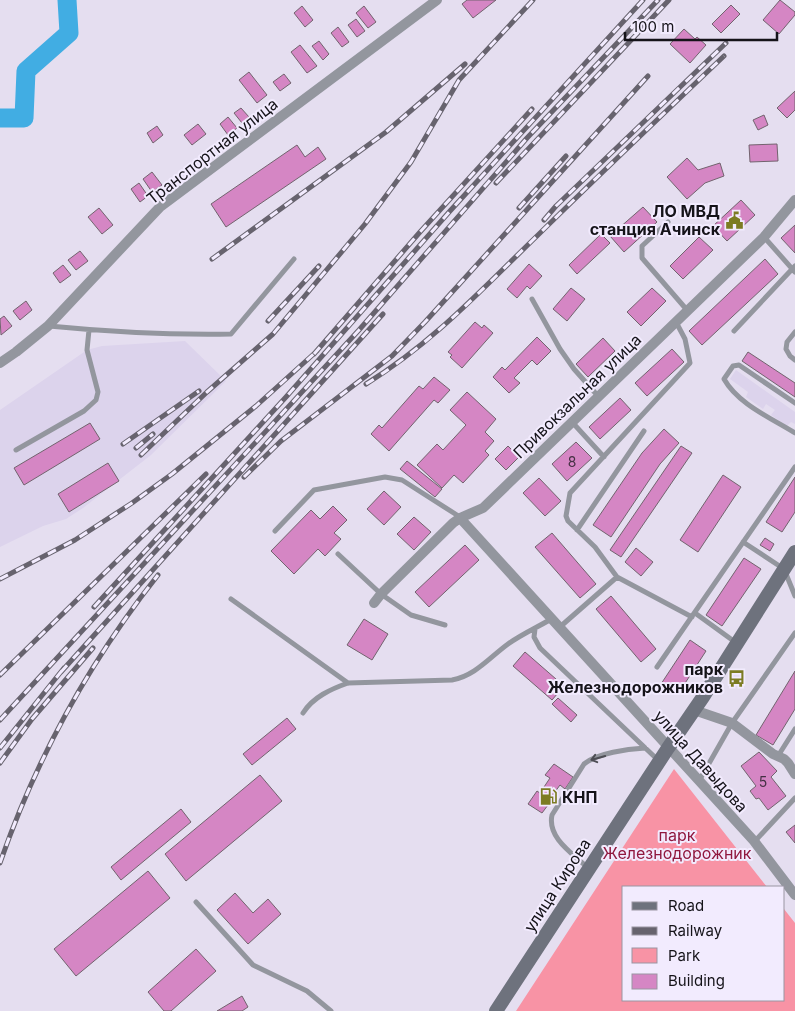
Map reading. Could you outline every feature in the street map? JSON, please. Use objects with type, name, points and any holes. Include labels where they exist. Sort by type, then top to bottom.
[{"type":"main road","name":"улица Кирова","points":[[496,1011],[694,710],[795,552]]},
{"type":"street","name":"Транспортная улица","points":[[0,363],[48,326],[160,207],[437,0]]},
{"type":"street","name":"Привокзальная улица","points":[[374,603],[460,518],[483,508],[764,237],[795,200]]},
{"type":"street","name":"улица Давыдова","points":[[460,518],[754,841],[795,895]]},
{"type":"street","points":[[694,710],[732,723],[773,754],[788,762],[795,774]]},
{"type":"lane","points":[[668,222],[642,246],[642,258],[687,310]]},
{"type":"lane","points":[[734,331],[794,269],[764,237]]},
{"type":"lane","points":[[48,326],[171,335],[232,334],[294,259]]},
{"type":"lane","points":[[532,299],[560,349],[574,369],[598,396]]},
{"type":"lane","points":[[675,321],[686,339],[690,363],[570,493],[566,516],[568,521],[594,547],[618,577],[693,615],[737,643]]},
{"type":"lane","points":[[16,450],[84,411],[96,400],[98,392],[87,350],[89,330]]},
{"type":"lane","points":[[795,332],[787,342],[786,349],[795,360]]},
{"type":"lane","points":[[795,404],[739,365],[733,366],[724,379],[727,386],[746,403],[795,433]]},
{"type":"lane","points":[[572,422],[604,456]]},
{"type":"lane","points":[[577,530],[644,431]]},
{"type":"lane","points":[[657,667],[795,467]]},
{"type":"lane","points":[[275,531],[314,490],[385,477],[402,480],[460,518]]},
{"type":"lane","points":[[743,542],[784,569],[795,596]]},
{"type":"lane","points":[[338,554],[381,594],[411,615],[445,625]]},
{"type":"lane","points":[[560,626],[618,577]]},
{"type":"lane","points":[[231,599],[348,683]]},
{"type":"lane","points":[[303,713],[308,705],[317,698],[332,689],[348,683],[452,680],[469,675],[508,643],[553,618]]},
{"type":"lane","points":[[535,629],[534,637],[540,648],[659,761]]},
{"type":"lane","points":[[699,781],[732,723],[795,633]]},
{"type":"lane","points":[[778,756],[795,729]]},
{"type":"lane","points":[[589,869],[555,836],[550,823],[552,815],[584,764],[589,760],[623,750],[645,748]]},
{"type":"lane","points":[[754,841],[795,798]]},
{"type":"lane","points":[[196,902],[253,965],[307,991],[331,1011]]},
{"type":"shaded area","points":[[185,341],[226,381],[151,455],[83,508],[66,519],[43,526],[0,547],[0,410],[87,350],[102,346]]},
{"type":"shaded area","points":[[736,370],[795,412],[795,424],[791,422],[787,426],[771,415],[775,410],[766,404],[763,409],[746,397],[748,392],[730,379]]},
{"type":"green space","name":"парк Железнодорожник","points":[[674,769],[766,886],[622,886],[622,1001],[785,1001],[785,910],[795,923],[795,1011],[516,1011]]},
{"type":"building","points":[[467,0],[496,0],[473,18],[462,4]]},
{"type":"building","points":[[780,0],[795,12],[795,15],[779,34],[763,20]]},
{"type":"building","points":[[731,5],[740,14],[721,33],[712,24]]},
{"type":"building","points":[[302,6],[313,20],[305,27],[294,13]]},
{"type":"building","points":[[364,6],[376,22],[368,28],[356,13]]},
{"type":"building","points":[[356,19],[365,31],[357,37],[348,25]]},
{"type":"building","points":[[338,27],[349,42],[342,47],[331,33]]},
{"type":"building","points":[[684,29],[695,39],[697,37],[706,45],[690,63],[670,44]]},
{"type":"building","points":[[319,41],[329,54],[323,60],[312,46]]},
{"type":"building","points":[[300,45],[317,66],[307,73],[291,52]]},
{"type":"building","points":[[249,72],[267,95],[257,103],[239,80]]},
{"type":"building","points":[[284,74],[291,83],[280,91],[273,82]]},
{"type":"building","points":[[795,91],[795,110],[787,118],[777,108]]},
{"type":"building","points":[[241,108],[249,117],[242,123],[234,113]]},
{"type":"building","points":[[764,115],[768,125],[758,130],[753,120]]},
{"type":"building","points":[[228,117],[237,128],[228,135],[220,124]]},
{"type":"building","points":[[198,124],[206,134],[192,145],[184,135]]},
{"type":"building","points":[[157,126],[163,135],[153,143],[147,133]]},
{"type":"building","points":[[777,144],[778,161],[750,162],[749,145]]},
{"type":"building","points":[[297,145],[305,157],[318,147],[326,159],[226,227],[211,204]]},
{"type":"building","points":[[687,158],[698,170],[720,163],[724,176],[705,183],[687,199],[667,177]]},
{"type":"building","points":[[152,172],[162,185],[152,192],[143,179]]},
{"type":"building","points":[[139,183],[148,196],[140,202],[131,189]]},
{"type":"building","name":"ЛО МВД станция Ачинск","points":[[741,200],[755,215],[727,241],[713,226]]},
{"type":"building","points":[[643,207],[657,222],[624,252],[610,236]]},
{"type":"building","points":[[99,208],[113,225],[102,234],[88,217]]},
{"type":"building","points":[[795,225],[795,253],[781,238]]},
{"type":"building","points":[[601,234],[610,243],[577,274],[569,265]]},
{"type":"building","points":[[699,237],[713,250],[683,279],[670,266]]},
{"type":"building","points":[[80,251],[88,261],[76,270],[68,260]]},
{"type":"building","points":[[765,259],[778,274],[702,345],[689,331]]},
{"type":"building","points":[[529,264],[542,276],[530,289],[527,286],[517,298],[507,289]]},
{"type":"building","points":[[63,265],[71,275],[60,283],[53,273]]},
{"type":"building","points":[[571,288],[585,299],[567,321],[553,309]]},
{"type":"building","points":[[652,288],[666,301],[641,326],[627,312]]},
{"type":"building","points":[[26,301],[32,310],[20,320],[13,311]]},
{"type":"building","points":[[4,316],[12,326],[1,335],[0,319]]},
{"type":"building","points":[[475,322],[482,328],[484,325],[493,333],[462,368],[450,357],[452,355],[448,352]]},
{"type":"building","points":[[537,337],[551,351],[537,365],[532,360],[514,378],[520,383],[509,393],[493,377],[502,367],[505,370]]},
{"type":"building","points":[[603,338],[615,351],[588,377],[576,364]]},
{"type":"building","points":[[672,349],[684,362],[647,396],[635,383]]},
{"type":"building","points":[[748,352],[795,383],[795,397],[742,361]]},
{"type":"building","points":[[434,377],[450,390],[438,403],[434,400],[389,451],[371,434],[379,425],[382,428],[419,386],[423,389]]},
{"type":"building","points":[[467,392],[496,419],[485,432],[494,441],[485,451],[489,455],[463,483],[454,475],[442,488],[417,465],[437,444],[443,450],[466,425],[450,410]]},
{"type":"building","points":[[620,398],[631,410],[600,439],[589,427]]},
{"type":"building","points":[[90,423],[100,439],[24,485],[14,468]]},
{"type":"building","points":[[664,429],[679,443],[660,464],[611,537],[593,525],[642,453]]},
{"type":"building","points":[[576,442],[592,458],[567,481],[552,464]]},
{"type":"building","points":[[508,446],[519,457],[506,470],[495,459]]},
{"type":"building","points":[[681,446],[692,453],[621,557],[610,550]]},
{"type":"building","points":[[407,461],[442,489],[435,497],[400,469]]},
{"type":"building","points":[[108,463],[119,481],[69,512],[58,494]]},
{"type":"building","points":[[723,475],[741,487],[698,552],[680,540]]},
{"type":"building","points":[[795,477],[795,512],[782,532],[766,522]]},
{"type":"building","points":[[539,478],[561,501],[545,516],[523,493]]},
{"type":"building","points":[[384,491],[401,507],[384,525],[367,509]]},
{"type":"building","points":[[333,506],[347,520],[334,533],[341,539],[325,556],[318,549],[294,574],[271,551],[311,510],[320,519]]},
{"type":"building","points":[[414,517],[431,532],[414,550],[397,534]]},
{"type":"building","points":[[552,533],[596,584],[580,598],[535,547]]},
{"type":"building","points":[[765,538],[774,544],[770,551],[760,545]]},
{"type":"building","points":[[465,545],[479,560],[429,607],[415,592]]},
{"type":"building","points":[[636,548],[653,562],[641,576],[625,562]]},
{"type":"building","points":[[744,558],[761,569],[722,626],[706,615]]},
{"type":"building","points":[[611,596],[656,649],[641,662],[596,609]]},
{"type":"building","points":[[364,619],[388,634],[372,660],[347,645]]},
{"type":"building","points":[[690,640],[706,651],[678,694],[661,684]]},
{"type":"building","points":[[525,652],[564,686],[552,700],[513,666]]},
{"type":"building","points":[[795,671],[795,709],[773,745],[756,735]]},
{"type":"building","points":[[558,698],[577,715],[571,722],[552,704]]},
{"type":"building","points":[[287,718],[296,729],[252,765],[243,754]]},
{"type":"building","points":[[759,752],[777,771],[771,777],[786,796],[768,810],[759,798],[756,799],[750,791],[756,786],[741,766]]},
{"type":"building","points":[[554,764],[573,777],[565,789],[560,785],[549,800],[540,793],[550,778],[545,775]]},
{"type":"building","points":[[260,775],[282,801],[186,881],[165,854]]},
{"type":"building","points":[[537,791],[551,801],[542,813],[528,804]]},
{"type":"building","points":[[181,809],[191,822],[121,880],[111,867]]},
{"type":"building","points":[[795,825],[795,843],[786,832]]},
{"type":"building","points":[[148,871],[170,898],[76,976],[54,949]]},
{"type":"building","points":[[235,893],[253,913],[268,899],[281,914],[248,944],[217,910]]},
{"type":"building","points":[[196,949],[216,971],[171,1011],[164,1011],[148,992]]},
{"type":"building","points":[[242,996],[248,1007],[242,1011],[217,1011]]},
{"type":"waterway","points":[[0,118],[24,118],[26,71],[69,33],[67,0]]},
{"type":"railway","points":[[141,455],[207,392],[273,334],[365,224],[411,162],[459,80],[533,0]]},
{"type":"railway","points":[[94,607],[286,397],[450,211],[643,0]]},
{"type":"railway","points":[[0,720],[359,330],[527,138],[658,0]]},
{"type":"railway","points":[[496,183],[669,0]]},
{"type":"railway","points":[[544,220],[556,206],[726,43]]},
{"type":"railway","points":[[366,384],[414,351],[456,314],[724,56]]},
{"type":"railway","points":[[212,259],[386,132],[465,64]]},
{"type":"railway","points":[[244,477],[281,441],[392,356],[648,76]]},
{"type":"railway","points":[[314,354],[420,232],[532,109]]},
{"type":"railway","points":[[519,208],[566,156]]},
{"type":"railway","points":[[268,321],[319,266]]},
{"type":"railway","points":[[61,672],[383,314]]},
{"type":"railway","points":[[0,579],[75,540],[132,503],[172,474],[256,406],[317,351]]},
{"type":"railway","points":[[123,444],[199,391]]},
{"type":"railway","points":[[136,448],[153,434]]},
{"type":"railway","points":[[0,675],[206,474]]},
{"type":"railway","points":[[0,863],[30,786],[67,712],[110,642],[158,575]]},
{"type":"railway","points":[[0,763],[32,719],[93,648]]},
{"type":"railway","points":[[0,748],[64,668]]},
{"type":"place","name":"ЛО МВД станция Ачинск","points":[[734,220]]},
{"type":"place","name":"парк Железнодорожников","points":[[737,678]]},
{"type":"place","name":"КНП","points":[[548,797]]}]
